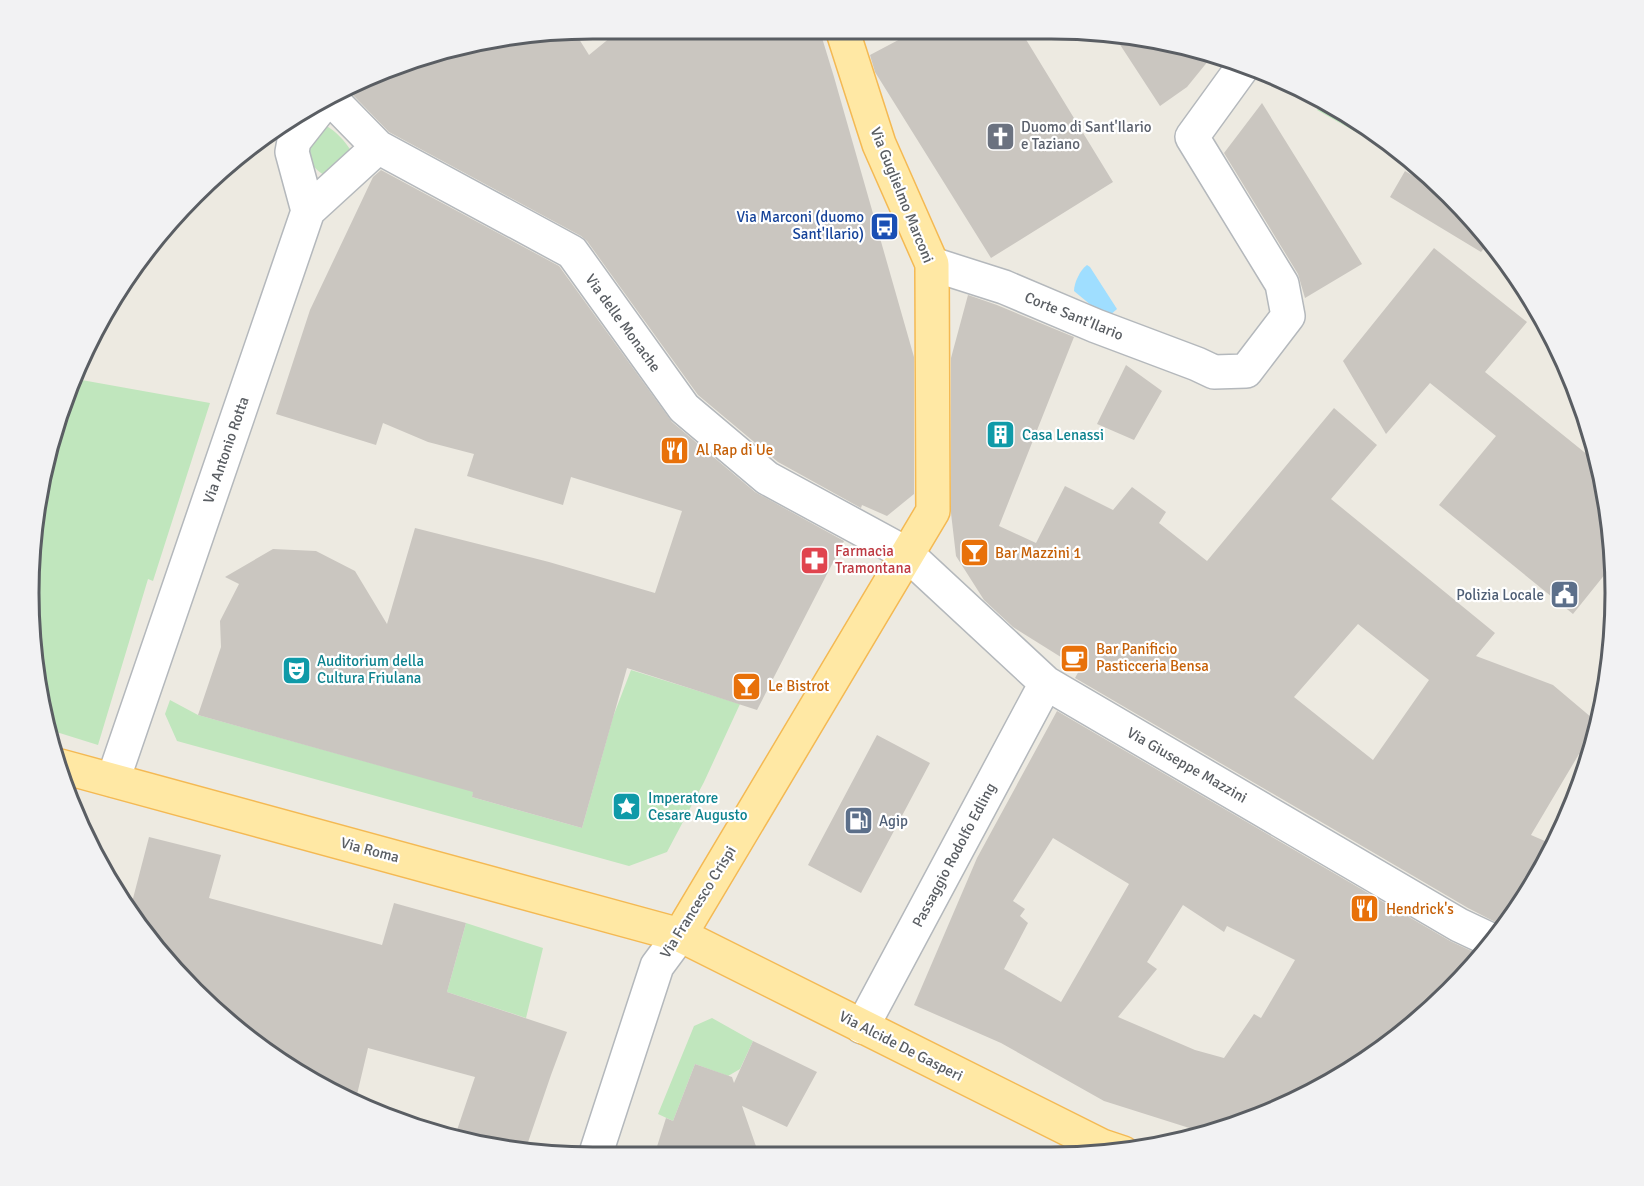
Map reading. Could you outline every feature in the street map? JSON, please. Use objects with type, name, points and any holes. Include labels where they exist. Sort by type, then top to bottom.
[{"type":"main road","name":"Via Guglielmo Marconi","points":[[846,39],[879,144],[932,264],[933,511]]},
{"type":"main road","name":"Via Francesco Crispi","points":[[680,935],[933,511]]},
{"type":"main road","name":"Via Roma","points":[[67,768],[680,935]]},
{"type":"main road","name":"Via Alcide De Gasperi","points":[[680,935],[1099,1145]]},
{"type":"street","name":"Corte Sant'Ilario","points":[[932,264],[1004,287],[1095,326],[1214,372],[1246,371],[1288,316],[1282,284],[1192,137],[1239,72]]},
{"type":"street","name":"Via delle Monache","points":[[335,103],[378,147],[573,252],[684,408],[767,478],[907,554]]},
{"type":"street","points":[[308,211],[292,152],[294,141],[316,113]]},
{"type":"street","name":"Via Antonio Rotta","points":[[113,780],[308,211],[378,147]]},
{"type":"street","name":"Via Giuseppe Mazzini","points":[[907,554],[1046,682],[1459,925],[1485,937]]},
{"type":"street","name":"Passaggio Rodolfo Edling","points":[[862,1027],[1046,682]]},
{"type":"street","name":"Via Francesco Crispi","points":[[598,1147],[657,966],[680,935]]},
{"type":"green space","points":[[1318,108],[1328,113],[1370,140],[1317,110]]},
{"type":"green space","points":[[325,125],[340,137],[352,152],[329,178],[312,164],[309,154],[312,132]]},
{"type":"green space","points":[[81,380],[210,403],[153,581],[148,579],[98,745],[57,732],[44,665],[40,629],[40,557],[44,521],[58,450]]},
{"type":"green space","points":[[631,670],[740,704],[704,782],[667,852],[629,866],[177,741],[165,714],[170,700],[198,715],[418,776],[479,771],[472,797],[582,828],[613,717]]},
{"type":"green space","points":[[466,923],[543,948],[526,1018],[447,992]]},
{"type":"green space","points":[[712,1018],[753,1041],[740,1069],[728,1076],[695,1064],[673,1121],[658,1114],[694,1026]]},
{"type":"water","points":[[1087,265],[1117,309],[1109,316],[1104,316],[1074,291],[1078,277]]},
{"type":"building","points":[[579,39],[589,55],[609,39],[822,39],[914,357],[914,494],[887,516],[862,505],[861,508],[778,462],[698,395],[587,241],[581,236],[389,132],[352,94],[415,68],[485,50],[521,44]]},
{"type":"building","name":"Duomo di Sant'Ilario e Taziano","points":[[900,39],[1026,39],[1113,182],[991,258],[875,72],[870,55]]},
{"type":"building","points":[[1119,44],[1207,62],[1187,87],[1160,106]]},
{"type":"building","points":[[1262,103],[1362,264],[1305,298],[1298,274],[1224,153]]},
{"type":"building","points":[[381,170],[559,266],[672,422],[755,492],[844,541],[757,710],[627,668],[582,828],[472,797],[473,792],[198,715],[221,647],[220,621],[239,584],[225,577],[273,549],[316,551],[355,571],[387,624],[415,528],[549,562],[655,593],[682,511],[571,477],[563,505],[467,476],[474,454],[428,442],[383,423],[376,445],[276,414],[310,310],[373,177]]},
{"type":"building","points":[[1405,171],[1420,180],[1443,201],[1484,248],[1481,252],[1390,197]]},
{"type":"building","points":[[1434,248],[1527,322],[1485,372],[1587,454],[1600,521],[1604,575],[1573,614],[1439,505],[1496,436],[1430,383],[1386,434],[1343,361]]},
{"type":"building","points":[[968,295],[1074,337],[999,526],[1036,543],[1065,486],[1113,510],[1132,487],[1166,512],[1159,523],[1207,561],[1334,408],[1377,445],[1331,499],[1495,633],[1476,656],[1553,685],[1590,717],[1581,755],[1579,754],[1531,835],[1546,842],[1512,901],[1496,923],[1075,678],[1080,669],[1013,627],[984,600],[956,556],[951,513],[951,358]],"holes":[[[1358,624],[1429,680],[1373,760],[1294,697]]]},
{"type":"building","points":[[1126,365],[1162,391],[1134,440],[1097,424]]},
{"type":"building","points":[[1057,711],[1450,941],[1473,952],[1416,1010],[1359,1054],[1296,1090],[1263,1105],[1191,1129],[1104,1101],[1001,1043],[914,1005],[977,858]],"holes":[[[1053,838],[1129,884],[1061,1002],[1004,969],[1028,923],[1020,916],[1025,909],[1013,901]],[[1183,905],[1224,932],[1227,926],[1295,960],[1261,1018],[1254,1014],[1224,1058],[1195,1050],[1118,1017],[1157,969],[1147,962]]]},
{"type":"building","points":[[877,735],[930,763],[861,893],[808,865]]},
{"type":"building","points":[[149,837],[221,855],[209,898],[382,945],[394,903],[466,923],[447,992],[567,1032],[528,1143],[457,1130],[475,1077],[368,1048],[357,1094],[316,1073],[256,1033],[201,985],[176,958],[132,901]]},
{"type":"building","points":[[753,1041],[817,1072],[787,1127],[742,1106],[756,1147],[657,1147],[666,1118],[673,1121],[695,1064],[732,1077],[734,1083]]},
{"type":"place","name":"Duomo di Sant'Ilario e Taziano","points":[[1000,136]]},
{"type":"place","name":"Via Marconi (duomo Sant'Ilario)","points":[[885,226]]},
{"type":"place","name":"Casa Lenassi","points":[[1001,435]]},
{"type":"place","name":"Al Rap di Ue","points":[[675,450]]},
{"type":"place","name":"Bar Mazzini 1","points":[[974,553]]},
{"type":"place","name":"Farmacia Tramontana","points":[[814,560]]},
{"type":"place","name":"Polizia Locale","points":[[1565,595]]},
{"type":"place","name":"Bar Panificio Pasticceria Bensa","points":[[1075,658]]},
{"type":"place","name":"Auditorium della Cultura Friulana","points":[[296,670]]},
{"type":"place","name":"Le Bistrot","points":[[747,686]]},
{"type":"place","name":"Imperatore Cesare Augusto","points":[[627,807]]},
{"type":"place","name":"Agip","points":[[858,821]]},
{"type":"place","name":"Hendrick's","points":[[1365,909]]}]
